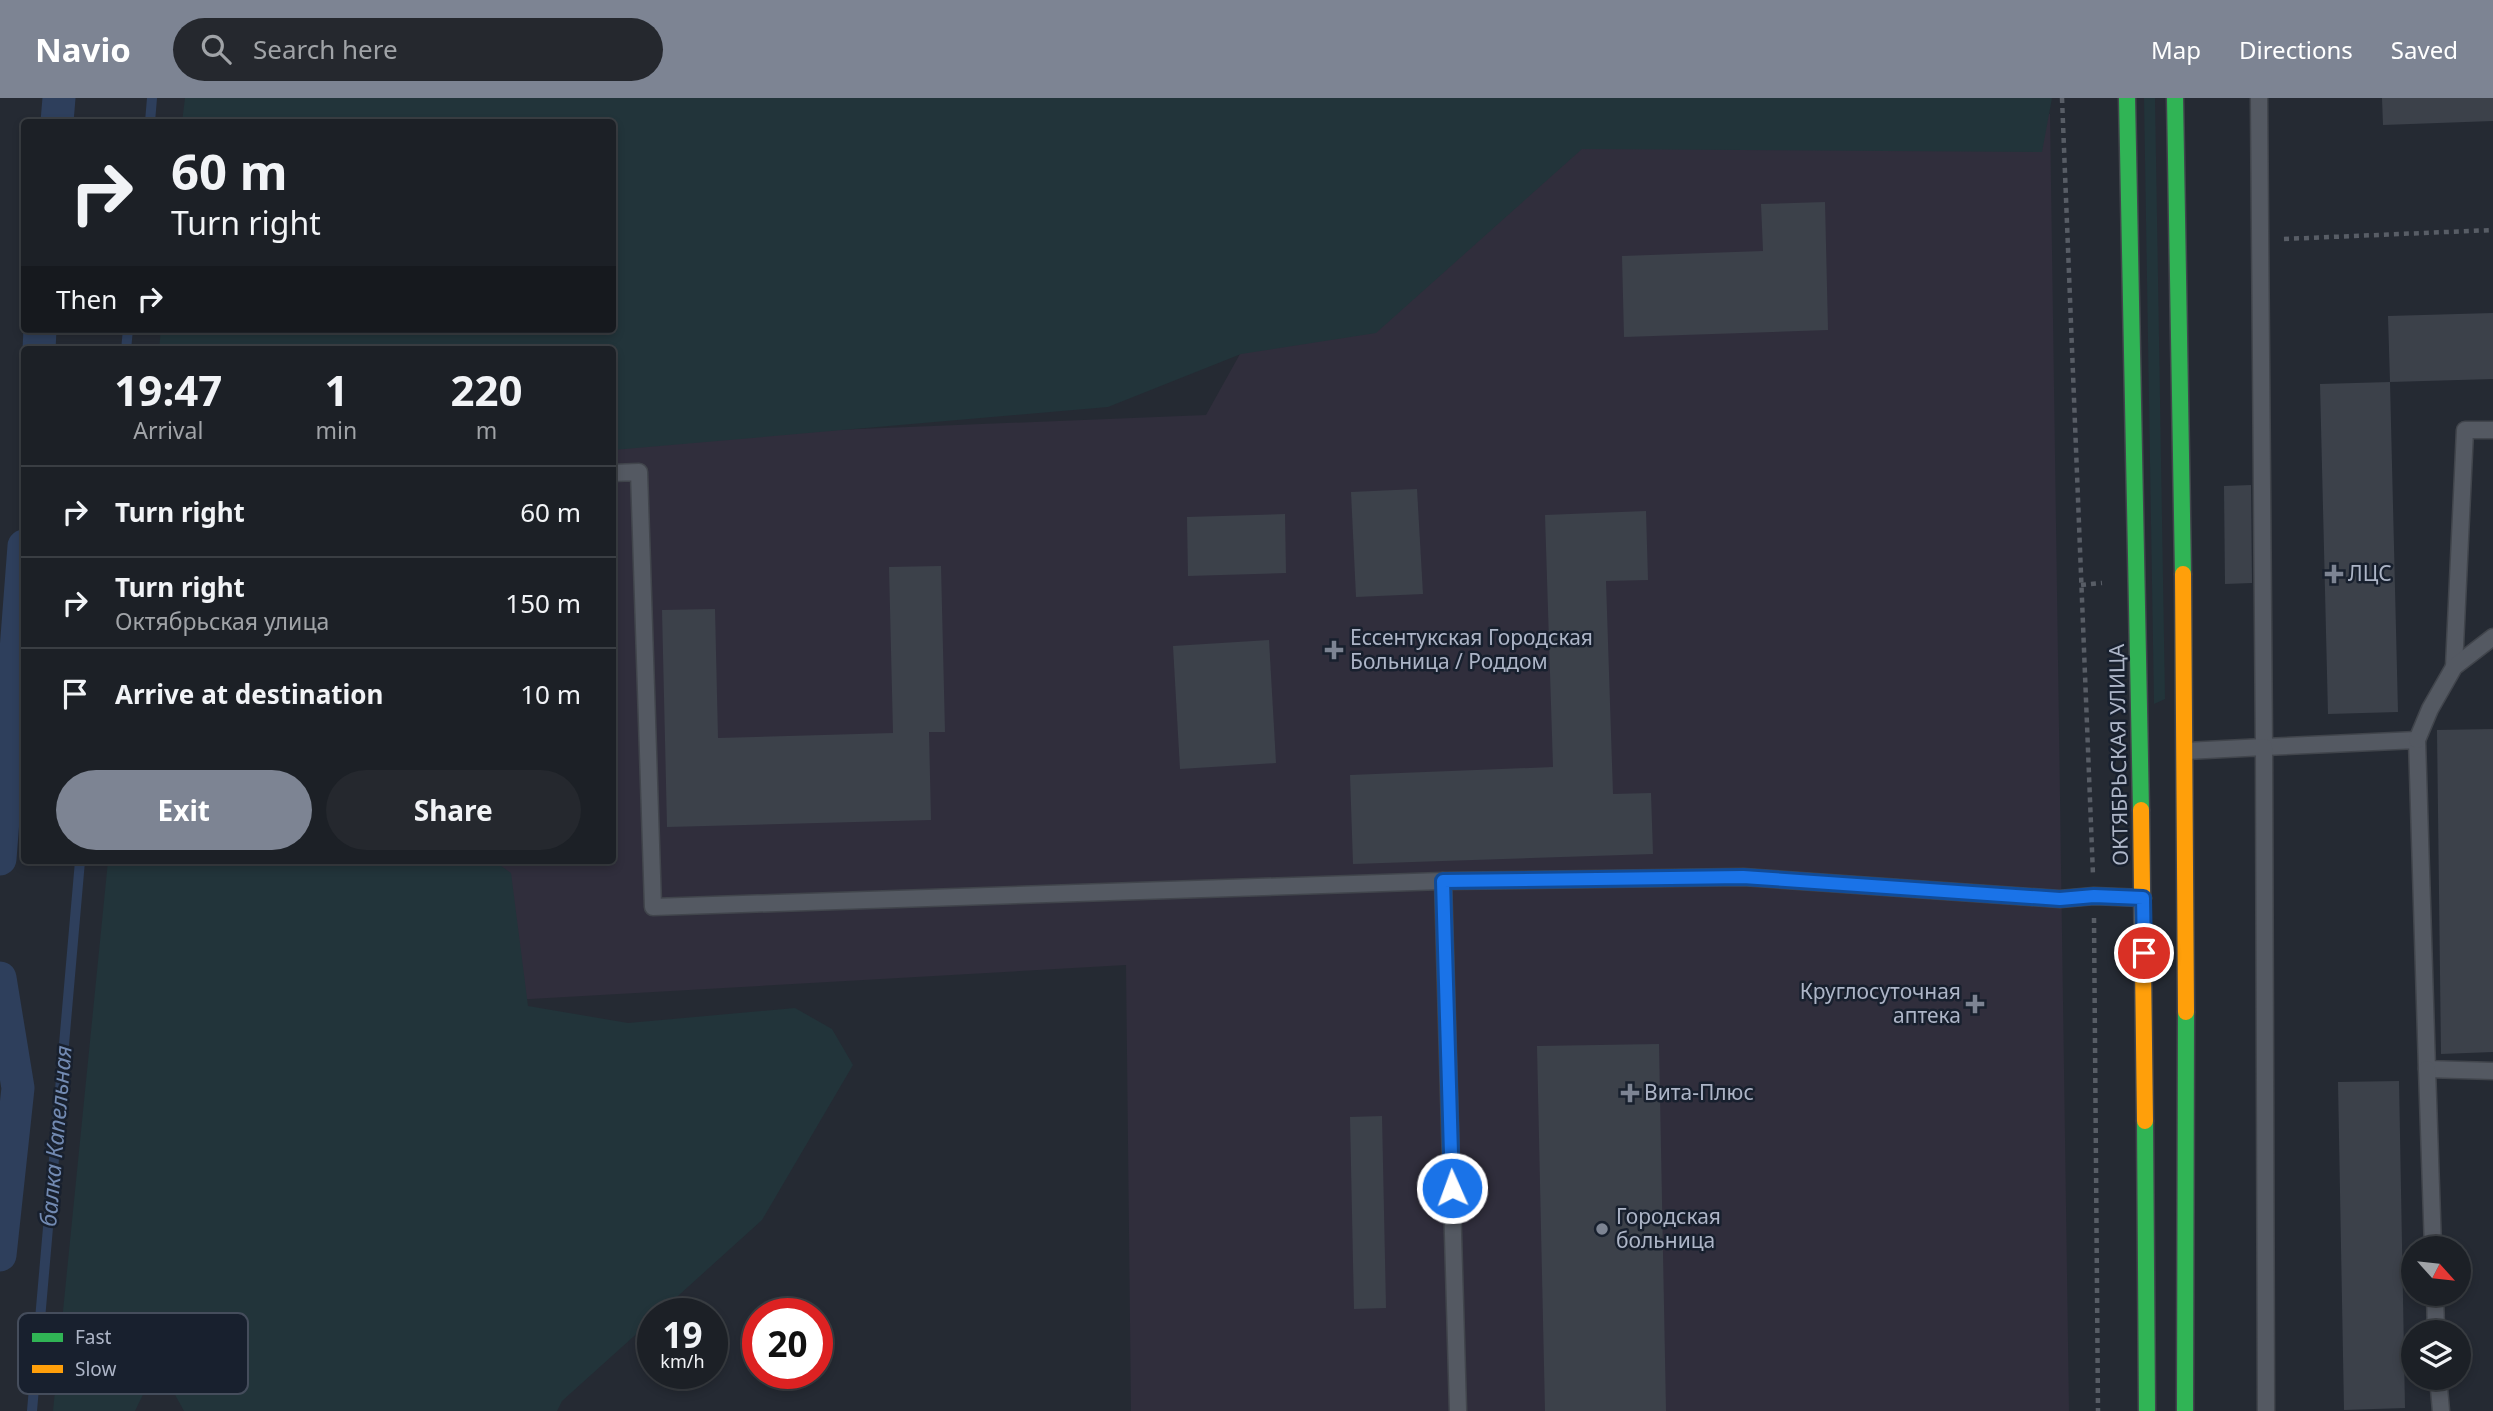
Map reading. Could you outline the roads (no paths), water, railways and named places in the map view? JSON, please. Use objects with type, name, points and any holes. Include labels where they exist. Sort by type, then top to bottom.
[{"type":"main road","name":"ОКТЯБРЬСКАЯ УЛИЦА","points":[[2127,98],[2143,898],[2147,1411]]},
{"type":"main road","points":[[2175,98],[2186,751],[2185,1411]]},
{"type":"main road","points":[[2139,739],[2152,752],[2186,751]]},
{"type":"main road","points":[[2143,898],[2165,898],[2185,917]]},
{"type":"lane","points":[[2259,98],[2266,1411]]},
{"type":"lane","points":[[2454,667],[2465,430],[2493,430]]},
{"type":"lane","points":[[616,473],[639,472],[653,907],[1443,881],[1743,877],[2060,899],[2094,896],[2143,898]]},
{"type":"lane","points":[[2433,1236],[2417,740],[2430,709],[2454,667],[2493,637]]},
{"type":"lane","points":[[2186,751],[2417,740]]},
{"type":"lane","points":[[1443,881],[1458,1411]]},
{"type":"lane","points":[[2427,1069],[2493,1071]]},
{"type":"lane","points":[[2439,1390],[2441,1411]]},
{"type":"waterway","points":[[57,119],[59,98]]},
{"type":"waterway","name":"балка Капельная","points":[[150,119],[152,98]]},
{"type":"waterway","points":[[39,346],[40,333]]},
{"type":"waterway","name":"балка Капельная","points":[[126,346],[128,333]]},
{"type":"waterway","points":[[0,859],[21,585]]},
{"type":"waterway","name":"балка Капельная","points":[[41,1313],[80,864]]},
{"type":"waterway","points":[[0,978],[18,1088],[0,1255]]},
{"type":"waterway","name":"балка Капельная","points":[[32,1411],[33,1394]]},
{"type":"place","name":"ЛЦС","points":[[2334,574]]},
{"type":"place","name":"Ессентукская Городская Больница / Роддом","points":[[1334,650]]},
{"type":"place","name":"Круглосуточная аптека","points":[[1975,1004]]},
{"type":"place","name":"Вита-Плюс","points":[[1630,1093]]},
{"type":"place","name":"Городская больница","points":[[1602,1229]]}]
